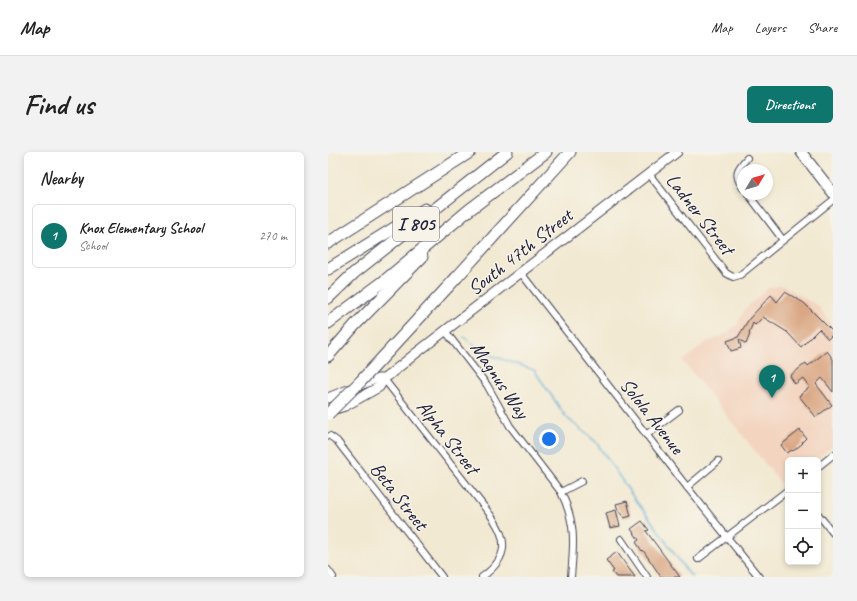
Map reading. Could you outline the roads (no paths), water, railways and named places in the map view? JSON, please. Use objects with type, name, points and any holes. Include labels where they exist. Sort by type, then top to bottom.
[{"type":"highway","points":[[328,243],[470,152]]},
{"type":"highway","points":[[328,269],[428,207],[506,152]]},
{"type":"highway","name":"I 805","points":[[328,298],[354,273],[506,152]]},
{"type":"highway","name":"I 805","points":[[328,323],[383,282],[469,210],[546,152]]},
{"type":"highway","points":[[328,413],[361,381],[570,152]]},
{"type":"highway","points":[[328,356],[355,324],[469,210]]},
{"type":"main road","name":"South 47th Street","points":[[328,413],[367,395],[379,387],[384,379],[677,152]]},
{"type":"main road","points":[[801,152],[833,193]]},
{"type":"main road","name":"South 47th Street","points":[[328,398],[375,378],[384,379]]},
{"type":"street","points":[[742,164],[747,158]]},
{"type":"street","name":"Ladner Street","points":[[649,174],[726,273],[733,277],[740,275],[783,240]]},
{"type":"street","points":[[753,200],[783,240],[833,200]]},
{"type":"street","name":"Solola Avenue","points":[[521,273],[758,577]]},
{"type":"street","name":"Magnus Way","points":[[446,332],[487,385],[510,426],[561,492],[572,522],[574,544],[571,577]]},
{"type":"street","name":"Alpha Street","points":[[384,379],[489,513],[500,530],[503,547],[497,563],[491,571],[482,577]]},
{"type":"street","points":[[646,435],[679,410]]},
{"type":"street","name":"Beta Street","points":[[330,436],[340,444],[442,577]]},
{"type":"street","points":[[821,465],[833,455]]},
{"type":"street","points":[[687,487],[718,461]]},
{"type":"street","points":[[561,492],[582,481]]},
{"type":"street","points":[[698,559],[785,492]]},
{"type":"street","points":[[821,518],[833,533]]},
{"type":"street","points":[[621,540],[647,577]]},
{"type":"street","points":[[328,570],[333,577]]},
{"type":"waterway","points":[[464,337],[484,353],[534,370],[566,417],[596,442],[636,501],[692,577]]},
{"type":"place","name":"Knox Elementary School","points":[[772,398]]}]
